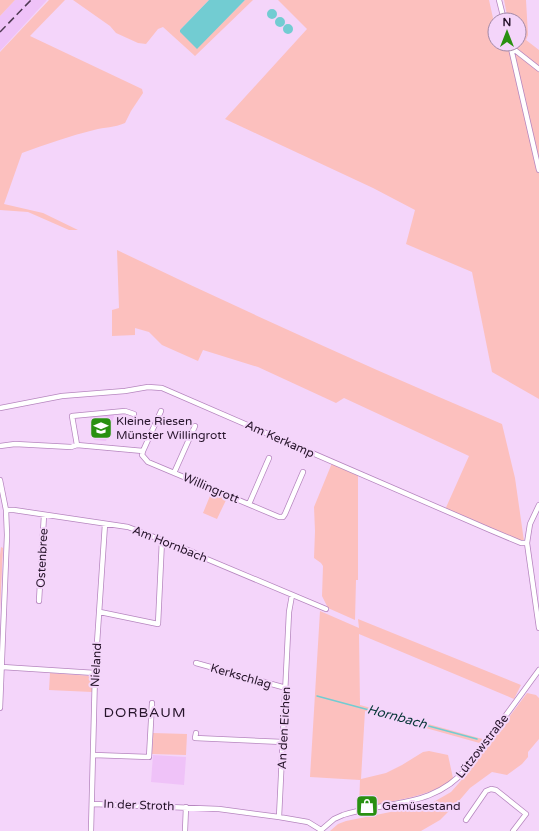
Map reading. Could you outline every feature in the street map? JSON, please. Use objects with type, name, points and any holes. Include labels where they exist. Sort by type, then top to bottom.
[{"type":"street","points":[[499,0],[502,12]]},
{"type":"street","points":[[511,52],[539,170]]},
{"type":"street","points":[[518,52],[539,69]]},
{"type":"street","name":"Am Kerkamp","points":[[0,408],[62,396],[117,392],[148,387],[162,388],[490,530],[521,543],[527,543]]},
{"type":"street","points":[[77,445],[72,416],[125,411],[134,414]]},
{"type":"street","points":[[0,446],[15,444],[72,448],[77,445],[143,451],[161,411]]},
{"type":"street","name":"Willingrott","points":[[174,472],[195,426]]},
{"type":"street","name":"Willingrott","points":[[143,451],[142,455],[148,462],[279,517],[283,517],[285,514],[303,472]]},
{"type":"street","name":"Willingrott","points":[[249,504],[269,458]]},
{"type":"street","points":[[0,480],[6,510],[7,547],[0,708]]},
{"type":"street","points":[[539,505],[530,524],[527,543],[539,628]]},
{"type":"street","name":"Am Hornbach","points":[[6,510],[128,527],[193,552],[326,610]]},
{"type":"street","name":"Ostenbree","points":[[39,601],[44,515]]},
{"type":"street","name":"Nieland","points":[[91,831],[93,804],[95,673],[105,524]]},
{"type":"street","points":[[100,612],[158,624],[162,540]]},
{"type":"street","name":"An den Eichen","points":[[279,817],[289,612],[292,595]]},
{"type":"street","name":"Kerkschlag","points":[[196,663],[286,688]]},
{"type":"street","points":[[2,667],[95,673]]},
{"type":"street","name":"Lützowstraße","points":[[321,830],[334,819],[343,815],[426,797],[448,787],[468,767],[539,670]]},
{"type":"street","points":[[94,755],[149,757],[152,703]]},
{"type":"street","points":[[196,734],[195,738],[283,742]]},
{"type":"street","points":[[466,820],[486,791],[491,789],[496,790],[526,814],[514,831]]},
{"type":"street","name":"In der Stroth","points":[[93,804],[227,809],[279,817]]},
{"type":"street","name":"In der Stroth","points":[[185,831],[186,807]]},
{"type":"street","points":[[279,817],[308,822],[321,830]]},
{"type":"shaded area","points":[[0,0],[15,0],[0,16]]},
{"type":"shaded area","points":[[15,0],[47,0],[0,51],[0,16]]},
{"type":"shaded area","points":[[49,0],[65,0],[30,36],[142,89],[143,93],[125,123],[76,135],[22,153],[4,204],[43,213],[78,230],[69,230],[28,212],[0,210],[0,52]]},
{"type":"shaded area","points":[[73,0],[209,0],[180,30],[197,48],[245,0],[253,0],[195,56],[163,27],[158,29],[146,44],[138,43],[116,33],[110,26]]},
{"type":"shaded area","points":[[209,0],[245,0],[197,49],[180,32],[180,30]]},
{"type":"shaded area","points":[[278,0],[489,0],[492,12],[487,12],[487,52],[527,52],[527,41],[539,50],[539,399],[492,372],[472,272],[406,244],[415,210],[373,188],[225,119],[307,29]]},
{"type":"shaded area","points":[[504,0],[526,0],[527,12],[506,12]]},
{"type":"shaded area","points":[[270,9],[274,9],[276,10],[276,18],[270,19],[267,16],[267,12]]},
{"type":"shaded area","points":[[280,17],[285,22],[280,27],[275,22]]},
{"type":"shaded area","points":[[288,24],[293,29],[288,34],[283,29]]},
{"type":"shaded area","points":[[117,250],[308,339],[502,424],[515,478],[524,541],[518,541],[444,512],[469,456],[344,398],[336,403],[258,367],[203,350],[198,361],[162,345],[149,332],[135,328],[135,335],[112,336],[112,310],[119,308]]},
{"type":"shaded area","name":"Kleine Riesen Münster Willingrott","points":[[115,413],[106,441],[94,440],[90,415]]},
{"type":"shaded area","points":[[332,463],[358,474],[358,580],[356,580],[355,620],[328,608],[322,596],[323,566],[314,558],[314,507]]},
{"type":"shaded area","points":[[212,491],[227,498],[217,519],[203,513]]},
{"type":"shaded area","points":[[1,547],[3,548],[0,611],[0,555]]},
{"type":"shaded area","points":[[320,611],[359,628],[358,619],[521,685],[514,699],[359,634],[360,705],[486,740],[483,744],[365,711],[361,779],[386,773],[423,752],[429,751],[448,755],[453,778],[435,790],[409,798],[359,807],[360,780],[310,777]]},
{"type":"shaded area","points":[[50,673],[92,676],[92,692],[49,690]]},
{"type":"shaded area","points":[[527,693],[536,695],[539,698],[539,739],[528,752],[528,757],[522,764],[507,775],[492,772],[470,788],[440,820],[421,831],[330,831],[338,824],[346,821],[430,804],[451,792],[466,775]]},
{"type":"shaded area","points":[[153,733],[187,734],[186,755],[152,754]]},
{"type":"shaded area","points":[[153,755],[186,757],[184,785],[151,782]]},
{"type":"waterway","name":"Hornbach","points":[[317,696],[477,739]]},
{"type":"railway","points":[[0,32],[31,0]]},
{"type":"place","name":"Kleine Riesen Münster Willingrott","points":[[101,428]]},
{"type":"place","name":"Gemüsestand","points":[[367,806]]},
{"type":"district","name":"DORBAUM","points":[[145,712]]}]
